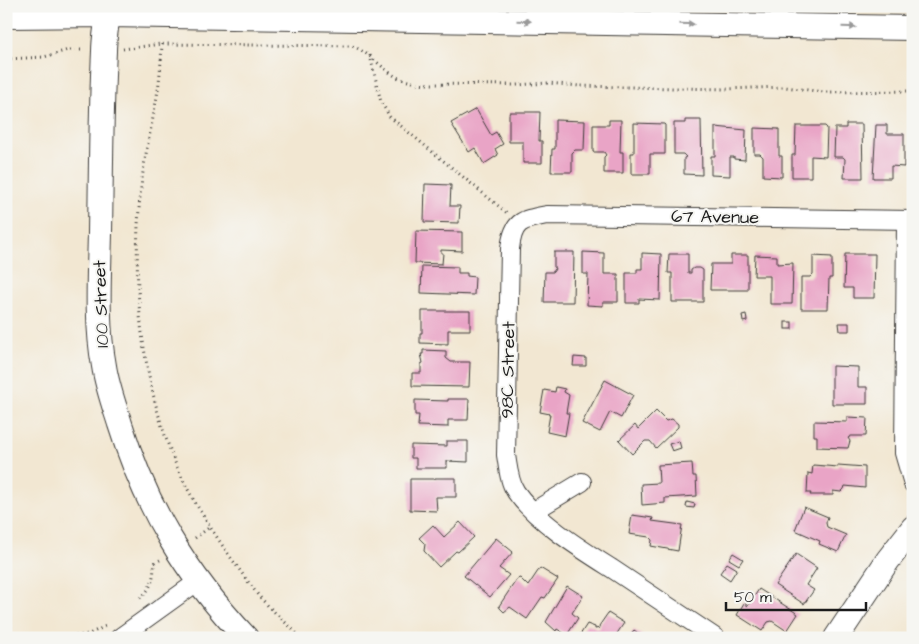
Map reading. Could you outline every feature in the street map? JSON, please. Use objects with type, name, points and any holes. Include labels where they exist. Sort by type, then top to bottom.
[{"type":"main road","points":[[6,16],[108,10],[913,28]]},
{"type":"main road","name":"100 Street","points":[[108,10],[104,50],[99,324],[104,365],[110,393],[131,459],[148,500],[197,582],[246,638]]},
{"type":"main road","points":[[836,638],[888,560],[913,528]]},
{"type":"street","name":"67 Avenue","points":[[519,223],[547,215],[909,220]]},
{"type":"street","points":[[909,220],[904,453],[913,484]]},
{"type":"street","name":"98C Street","points":[[519,223],[512,233],[510,249],[506,455],[510,478],[516,491],[534,511],[583,550],[716,638]]},
{"type":"street","points":[[534,511],[582,482]]},
{"type":"street","points":[[119,638],[197,582]]},
{"type":"path","points":[[150,39],[152,45]]},
{"type":"path","points":[[162,44],[157,96],[146,149],[140,196],[138,266],[141,328],[149,374],[163,428],[175,461],[211,527],[259,595],[301,638]]},
{"type":"path","points":[[126,49],[162,44],[352,46],[363,50],[399,78],[415,83],[427,84],[548,84],[724,89],[785,87],[824,92],[913,91]]},
{"type":"path","points":[[6,60],[12,58],[44,57],[68,50]]},
{"type":"path","points":[[370,55],[381,102],[390,117],[519,223]]},
{"type":"path","points":[[191,540],[211,527]]},
{"type":"path","points":[[136,602],[150,587],[154,573],[154,563],[158,561]]},
{"type":"path","points":[[6,636],[70,637],[89,634],[113,620]]},
{"type":"building","points":[[476,109],[491,135],[496,132],[503,144],[495,149],[498,155],[484,164],[475,148],[469,152],[451,123]]},
{"type":"building","points":[[510,112],[540,112],[539,141],[542,141],[542,163],[523,163],[523,142],[509,142]]},
{"type":"building","points":[[555,120],[585,121],[584,150],[575,150],[572,153],[572,172],[551,172],[552,149],[555,149]]},
{"type":"building","points":[[609,120],[621,120],[620,152],[623,152],[623,173],[604,173],[604,157],[606,155],[604,152],[593,152],[593,125],[609,125]]},
{"type":"building","points":[[685,120],[701,120],[702,175],[684,174],[684,158],[686,157],[683,154],[674,154],[674,123],[685,123]]},
{"type":"building","points":[[634,123],[665,125],[665,154],[650,154],[650,174],[631,174],[631,153],[634,153]]},
{"type":"building","points":[[846,124],[862,124],[863,178],[844,178],[845,159],[843,157],[834,157],[835,128],[846,128]]},
{"type":"building","points":[[876,125],[887,125],[887,134],[904,134],[904,167],[891,166],[891,178],[873,178]]},
{"type":"building","points":[[796,126],[825,126],[827,128],[826,157],[811,156],[811,177],[792,177],[792,155],[795,155]]},
{"type":"building","points":[[715,127],[746,130],[745,160],[730,157],[730,176],[711,175],[711,156],[715,156]]},
{"type":"building","points":[[754,128],[779,129],[779,156],[782,156],[782,177],[763,176],[763,157],[760,154],[754,154]]},
{"type":"building","points":[[425,184],[451,185],[450,206],[460,206],[459,223],[424,222]]},
{"type":"building","points":[[416,231],[462,232],[462,251],[441,250],[441,253],[443,253],[442,264],[415,263]]},
{"type":"building","points":[[554,252],[574,252],[573,302],[544,302],[545,272],[553,272],[555,269]]},
{"type":"building","points":[[583,252],[604,253],[604,274],[618,274],[618,302],[603,302],[603,306],[587,305],[588,274],[583,274]]},
{"type":"building","points":[[642,253],[661,254],[660,300],[639,299],[639,303],[626,303],[626,273],[637,273],[637,269],[642,269]]},
{"type":"building","points":[[669,254],[688,254],[688,273],[691,273],[691,270],[694,268],[703,270],[703,302],[672,302],[672,273],[668,273]]},
{"type":"building","points":[[845,254],[875,254],[874,298],[853,298],[853,288],[844,288]]},
{"type":"building","points":[[731,255],[748,255],[748,290],[710,290],[711,264],[731,264]]},
{"type":"building","points":[[755,255],[777,256],[777,264],[793,263],[792,304],[770,304],[770,276],[754,276]]},
{"type":"building","points":[[813,256],[832,257],[832,278],[829,278],[828,309],[801,309],[801,277],[810,277],[813,274]]},
{"type":"building","points":[[422,266],[458,267],[458,273],[467,273],[467,276],[475,277],[474,295],[421,293]]},
{"type":"building","points":[[422,311],[470,311],[470,330],[448,330],[448,344],[420,343]]},
{"type":"building","points":[[746,314],[747,321],[743,322],[742,315]]},
{"type":"building","points":[[785,322],[792,322],[792,329],[785,329]]},
{"type":"building","points":[[839,323],[849,323],[849,331],[840,331]]},
{"type":"building","points":[[423,350],[446,351],[446,358],[451,362],[470,362],[469,387],[412,386],[412,373],[421,373],[421,364],[423,363],[421,354],[423,354]]},
{"type":"building","points":[[574,357],[586,358],[586,366],[573,366]]},
{"type":"building","points":[[832,366],[858,367],[858,387],[867,387],[867,404],[832,404]]},
{"type":"building","points":[[605,380],[633,395],[621,418],[610,412],[600,432],[582,423]]},
{"type":"building","points":[[556,387],[565,389],[564,392],[569,395],[566,413],[569,413],[565,436],[547,432],[550,414],[540,412],[544,390],[555,392]]},
{"type":"building","points":[[448,399],[469,399],[468,420],[448,420],[448,427],[418,426],[419,415],[415,415],[415,400],[448,401]]},
{"type":"building","points":[[656,411],[666,421],[672,419],[678,424],[678,427],[656,448],[650,441],[645,441],[632,454],[619,440],[635,425],[638,429]]},
{"type":"building","points":[[847,417],[867,418],[866,436],[851,436],[848,438],[850,441],[848,448],[817,447],[817,436],[814,436],[814,421],[847,422]]},
{"type":"building","points":[[447,441],[468,441],[468,462],[447,461],[447,468],[416,468],[416,458],[411,458],[411,445],[447,446]]},
{"type":"building","points":[[679,441],[681,448],[672,451],[669,444]]},
{"type":"building","points":[[692,463],[693,476],[696,476],[697,496],[665,498],[665,503],[642,505],[641,484],[659,483],[658,465]]},
{"type":"building","points":[[813,465],[865,467],[865,488],[845,486],[841,492],[833,491],[833,495],[810,495],[811,493],[807,493],[808,473],[812,474]]},
{"type":"building","points":[[456,478],[456,497],[436,497],[437,511],[410,510],[410,479]]},
{"type":"building","points":[[687,502],[695,504],[694,508],[686,507]]},
{"type":"building","points":[[804,507],[828,517],[827,527],[846,535],[838,552],[819,544],[820,541],[795,530]]},
{"type":"building","points":[[632,515],[653,518],[652,521],[682,525],[678,551],[651,546],[652,540],[649,537],[629,534]]},
{"type":"building","points":[[460,522],[474,537],[439,567],[424,551],[425,544],[419,538],[433,525],[444,537]]},
{"type":"building","points":[[496,538],[513,552],[499,568],[509,575],[490,597],[464,576]]},
{"type":"building","points":[[733,553],[743,559],[739,565],[729,559]]},
{"type":"building","points":[[796,554],[817,568],[806,585],[814,590],[804,604],[775,585]]},
{"type":"building","points":[[727,563],[737,569],[730,580],[720,573]]},
{"type":"building","points":[[540,568],[558,579],[545,598],[542,597],[527,619],[510,607],[504,612],[499,606],[517,579],[520,578],[528,586]]},
{"type":"building","points":[[567,586],[583,596],[572,613],[578,618],[567,635],[557,629],[556,631],[546,622]]},
{"type":"building","points":[[759,589],[798,614],[787,631],[772,621],[768,622],[762,631],[737,615],[744,603],[748,606]]},
{"type":"building","points":[[608,613],[624,623],[614,638],[578,638],[587,624],[595,627],[595,629],[600,628],[599,626]]},
{"type":"building","points":[[634,630],[645,638],[629,638]]}]
